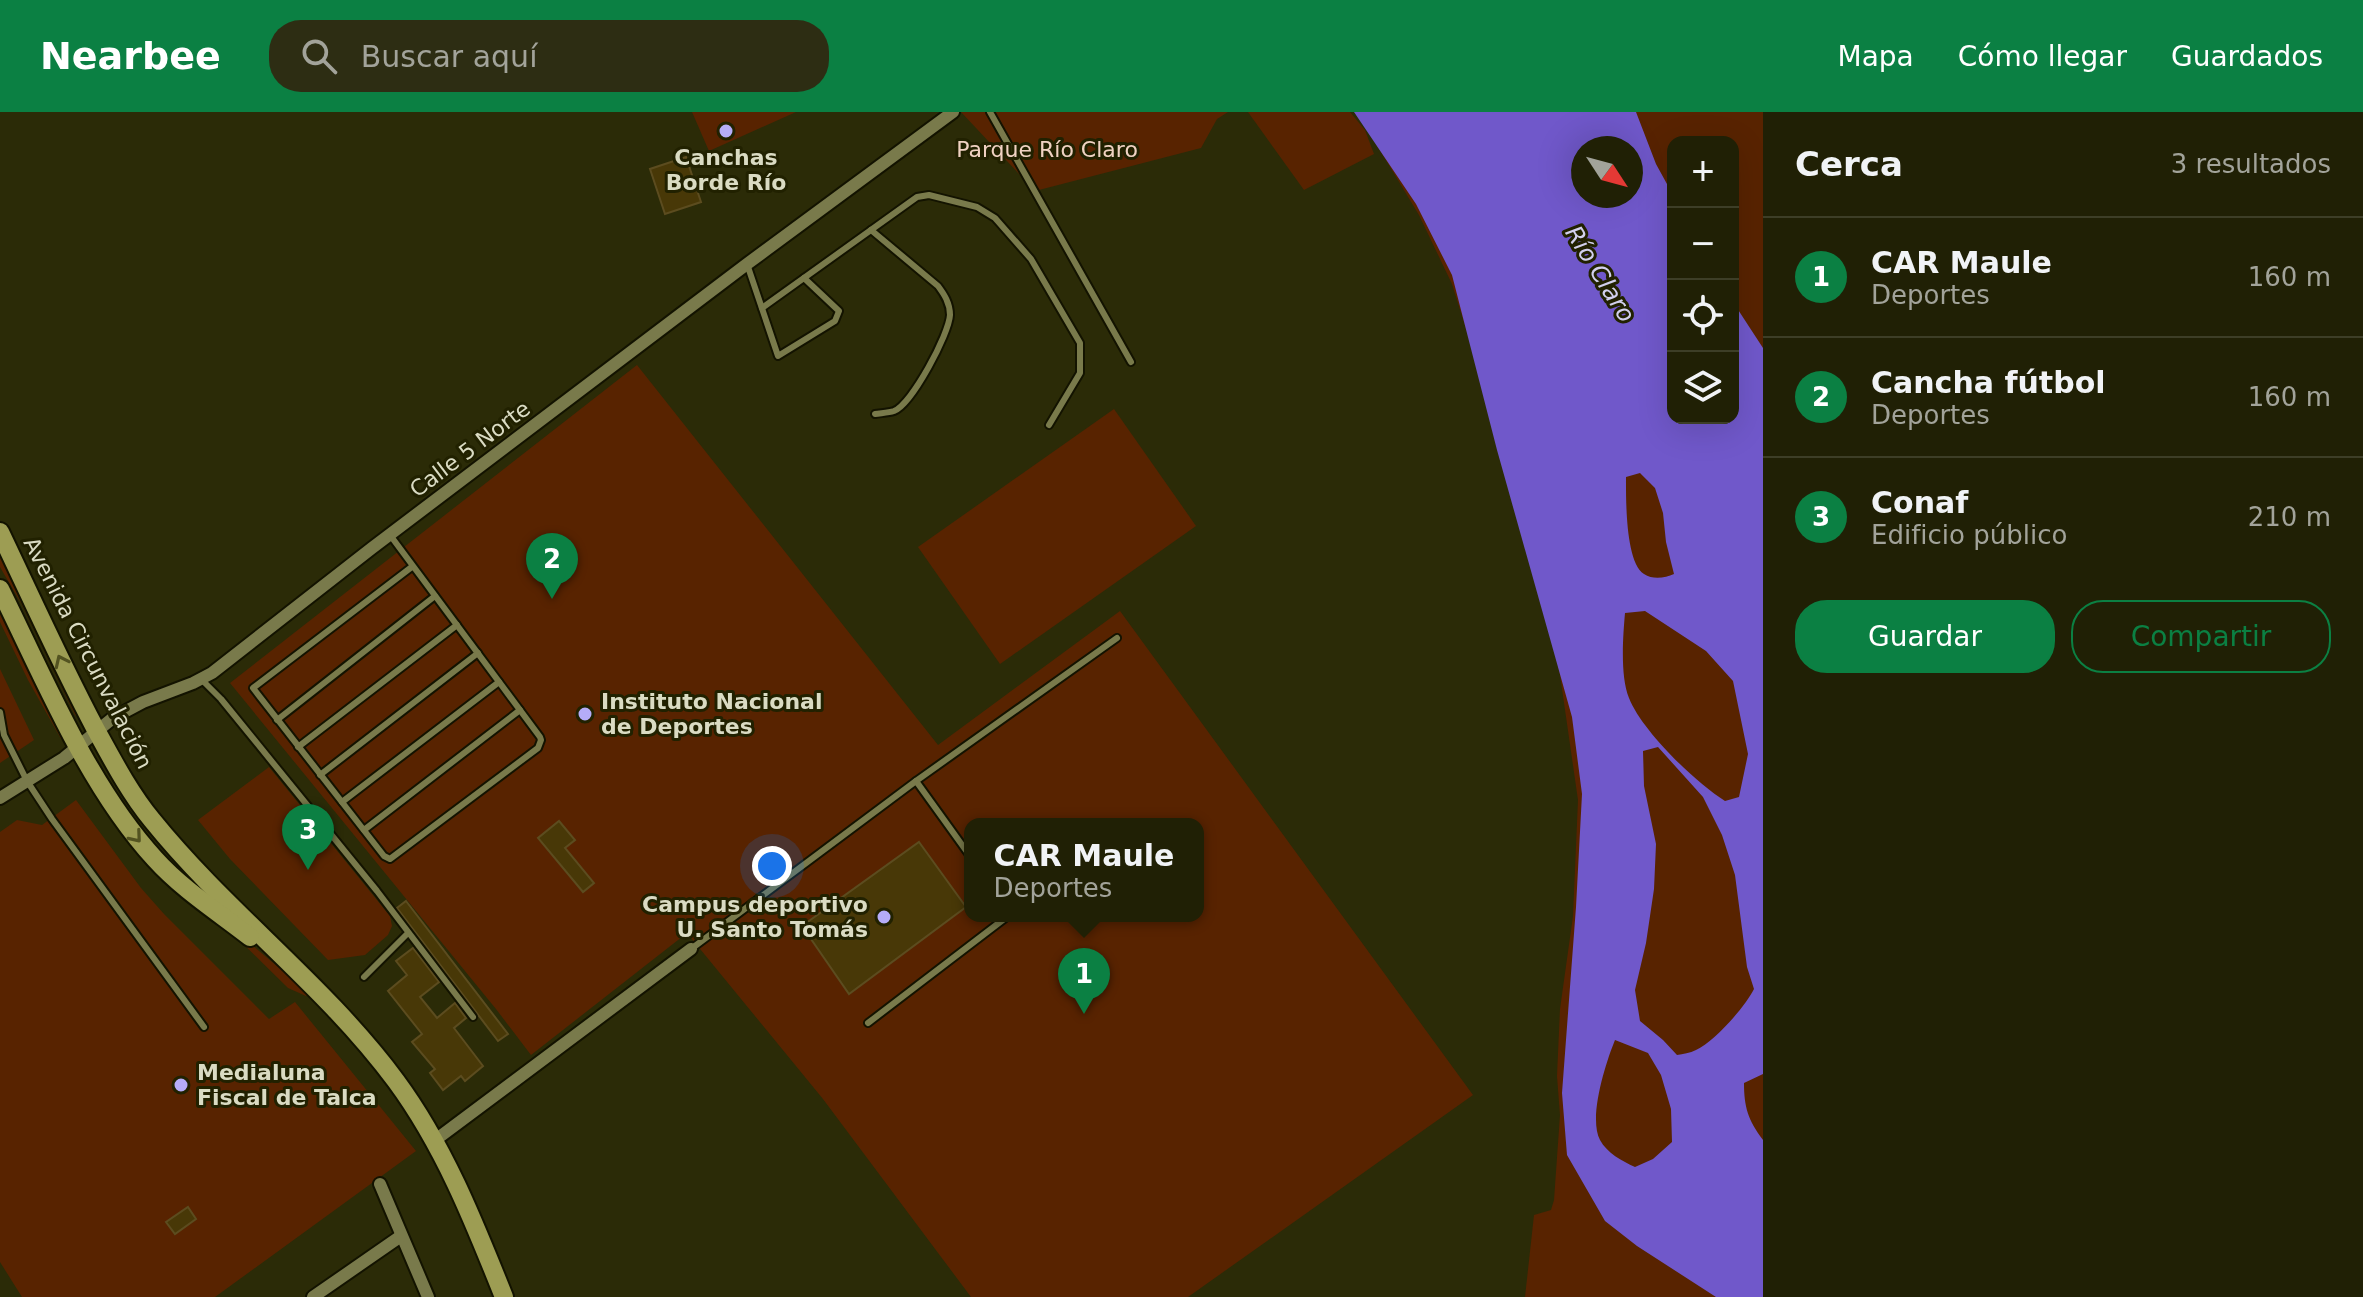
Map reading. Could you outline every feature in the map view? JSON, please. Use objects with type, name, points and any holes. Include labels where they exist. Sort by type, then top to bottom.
[{"type":"main road","name":"Avenida Circunvalación","points":[[0,532],[75,690],[113,762],[151,820],[207,882],[374,1053],[397,1082],[434,1141],[461,1194],[504,1297]]},
{"type":"main road","name":"Avenida Circunvalación","points":[[0,589],[79,745],[123,822],[175,879],[297,972]]},
{"type":"street","name":"Calle 5 Norte","points":[[0,798],[64,758],[97,731],[143,702],[201,679],[747,264],[953,112]]},
{"type":"street","points":[[434,1141],[691,949]]},
{"type":"street","points":[[380,1184],[428,1297]]},
{"type":"street","points":[[313,1297],[401,1236]]},
{"type":"lane","points":[[990,112],[1131,362]]},
{"type":"lane","points":[[762,308],[917,197],[929,195],[977,207],[995,218],[1031,259],[1080,343],[1080,373],[1049,425]]},
{"type":"lane","points":[[871,230],[938,286],[949,306],[950,316],[931,365],[907,399],[894,411],[875,414]]},
{"type":"lane","points":[[747,264],[778,356],[835,321],[839,311],[804,278]]},
{"type":"lane","points":[[390,535],[540,737],[541,745],[393,858],[384,856],[254,691],[254,687],[413,566]]},
{"type":"lane","points":[[277,720],[435,596]]},
{"type":"lane","points":[[298,747],[457,625]]},
{"type":"lane","points":[[691,949],[916,781],[1117,638]]},
{"type":"lane","points":[[320,775],[478,653]]},
{"type":"lane","points":[[201,679],[241,723],[473,1017]]},
{"type":"lane","points":[[342,802],[499,682]]},
{"type":"lane","points":[[364,830],[520,710]]},
{"type":"lane","points":[[0,712],[2,731],[27,781],[204,1027]]},
{"type":"lane","points":[[916,781],[964,848]]},
{"type":"lane","points":[[868,1023],[1003,922]]},
{"type":"lane","points":[[364,977],[408,933]]},
{"type":"green space","name":"Canchas Borde Río","points":[[692,112],[796,112],[709,151]]},
{"type":"green space","name":"Parque Río Claro","points":[[961,112],[1228,112],[1217,119],[1201,148],[1035,191]]},
{"type":"green space","points":[[1248,112],[1350,112],[1365,130],[1374,154],[1304,190]]},
{"type":"green space","points":[[1357,112],[1763,112],[1763,1297],[1525,1297],[1534,1215],[1551,1210],[1554,1200],[1560,1115],[1557,1076],[1560,1009],[1573,916],[1578,800],[1560,675],[1530,533],[1452,284],[1419,215]]},
{"type":"green space","points":[[637,365],[938,745],[1120,611],[1473,1095],[1188,1297],[971,1297],[823,1099],[687,933],[531,1055],[230,683]]},
{"type":"green space","points":[[1114,409],[1196,526],[1000,664],[918,547]]},
{"type":"green space","points":[[0,548],[79,714],[78,717],[0,567]]},
{"type":"green space","points":[[0,612],[61,735],[61,739],[0,622]]},
{"type":"green space","points":[[0,669],[34,740],[0,763]]},
{"type":"green space","points":[[269,767],[390,916],[392,926],[388,935],[365,955],[328,960],[230,859],[198,820]]},
{"type":"green space","name":"Medialuna Fiscal de Talca","points":[[76,800],[141,888],[269,1019],[295,1002],[416,1151],[215,1297],[22,1297],[0,1262],[0,832],[17,820],[42,825]]},
{"type":"green space","points":[[234,930],[309,993],[306,996],[288,988],[232,933]]},
{"type":"water","name":"Río Claro","points":[[1354,112],[1636,112],[1667,184],[1667,424],[1739,424],[1739,311],[1763,348],[1763,1074],[1744,1083],[1748,1113],[1763,1140],[1763,1297],[1716,1297],[1637,1246],[1605,1221],[1567,1155],[1562,1093],[1582,794],[1572,717],[1497,450],[1452,275],[1416,204]],"holes":[[[1640,473],[1655,488],[1663,513],[1674,574],[1651,577],[1644,574],[1633,557],[1628,528],[1626,477]],[[1645,611],[1706,651],[1733,681],[1748,754],[1739,797],[1725,801],[1699,782],[1657,740],[1629,698],[1624,679],[1625,613]],[[1658,747],[1703,797],[1722,835],[1735,875],[1747,967],[1754,989],[1711,1040],[1694,1051],[1677,1055],[1640,1021],[1635,990],[1654,889],[1656,844],[1644,786],[1643,751]],[[1615,1040],[1648,1053],[1661,1075],[1671,1109],[1672,1142],[1653,1159],[1635,1167],[1607,1149],[1597,1130],[1597,1104]]]},
{"type":"building","points":[[686,157],[701,202],[665,214],[650,169]]},
{"type":"building","points":[[559,821],[575,840],[565,848],[594,883],[583,892],[538,838]]},
{"type":"building","name":"Campus deportivo U. Santo Tomás","points":[[919,842],[964,904],[964,908],[849,994],[802,926]]},
{"type":"building","points":[[406,901],[508,1034],[498,1041],[397,908]]},
{"type":"building","points":[[413,948],[439,982],[420,997],[437,1018],[455,1003],[466,1018],[454,1028],[483,1066],[465,1081],[461,1076],[443,1090],[430,1073],[435,1069],[412,1042],[422,1034],[388,991],[407,975],[396,961]]},
{"type":"building","points":[[188,1207],[196,1219],[175,1234],[166,1222]]},
{"type":"place","name":"Canchas Borde Río","points":[[726,131]]},
{"type":"place","name":"Cancha fútbol","points":[[552,599]]},
{"type":"place","name":"Instituto Nacional de Deportes","points":[[585,714]]},
{"type":"place","name":"Conaf","points":[[308,870]]},
{"type":"place","name":"Campus deportivo U. Santo Tomás","points":[[884,917]]},
{"type":"place","name":"CAR Maule","points":[[1084,1014]]},
{"type":"place","name":"Medialuna Fiscal de Talca","points":[[181,1085]]}]
